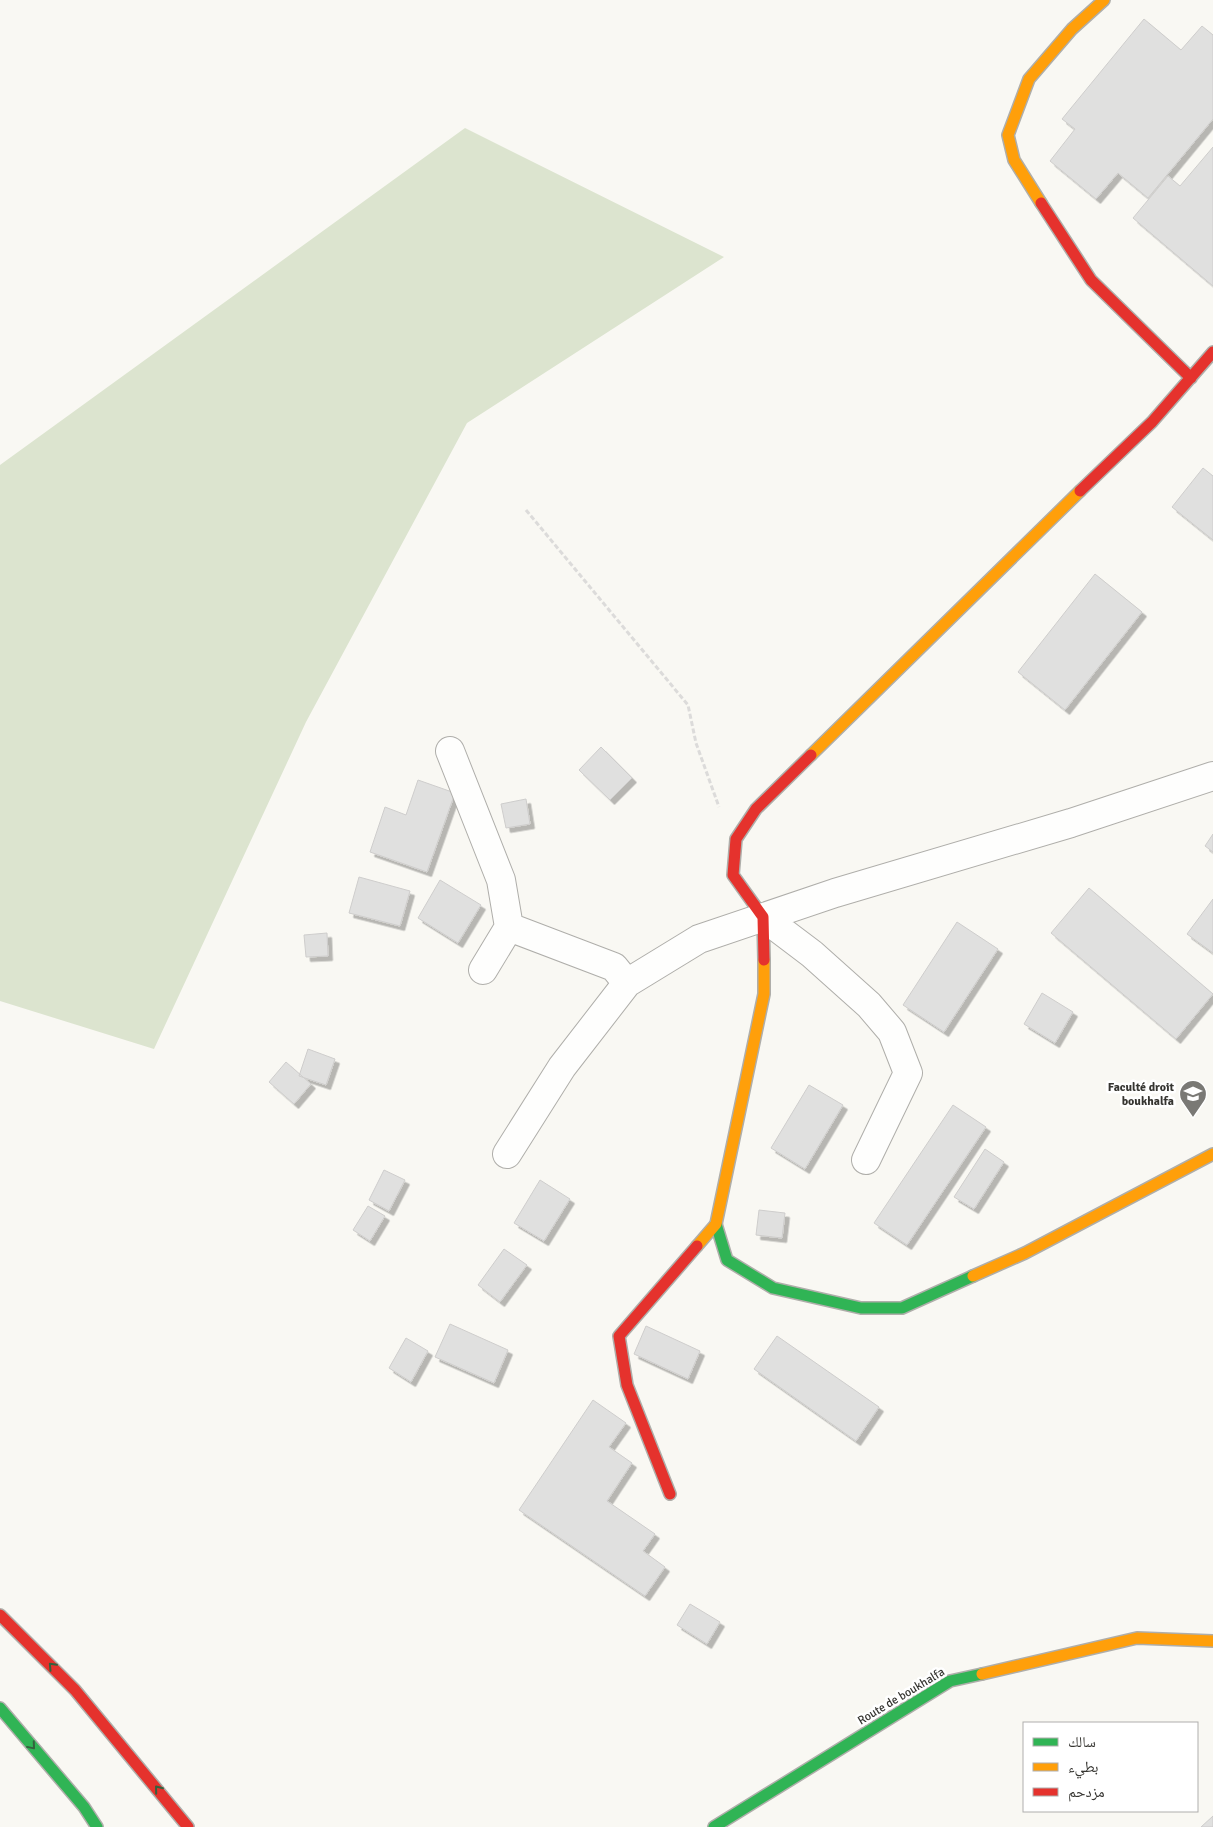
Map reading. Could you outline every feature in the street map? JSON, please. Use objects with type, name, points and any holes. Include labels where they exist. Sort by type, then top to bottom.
[{"type":"main road","points":[[1104,0],[1072,29],[1029,79],[1008,135],[1014,160],[1091,280],[1191,378]]},
{"type":"main road","points":[[1213,352],[1152,422],[756,809],[736,839],[733,875],[763,917],[764,994],[716,1224],[727,1260],[773,1288],[861,1308],[902,1308],[1025,1253],[1213,1154]]},
{"type":"main road","points":[[670,1494],[627,1385],[619,1336],[716,1224]]},
{"type":"main road","points":[[0,1615],[21,1633],[103,1721],[188,1827]]},
{"type":"main road","name":"Route de boukhalfa","points":[[714,1827],[950,1681],[1138,1638],[1213,1641]]},
{"type":"main road","points":[[0,1708],[84,1807],[97,1827]]},
{"type":"street","points":[[450,750],[501,880],[509,927],[484,970]]},
{"type":"street","points":[[507,1154],[562,1067],[627,983],[698,939],[763,917],[1070,823],[1213,776]]},
{"type":"street","points":[[763,917],[812,954],[869,1005],[892,1032],[908,1073],[866,1160]]},
{"type":"street","points":[[509,927],[614,967],[627,983]]},
{"type":"path","points":[[526,510],[688,705],[696,743],[717,803],[736,839]]},
{"type":"green space","points":[[465,128],[724,257],[467,423],[306,722],[154,1049],[0,1001],[0,465]]},
{"type":"building","points":[[1144,19],[1181,50],[1202,26],[1213,35],[1213,119],[1148,198],[1118,173],[1096,199],[1050,161],[1075,129],[1062,119]]},
{"type":"building","points":[[1213,147],[1213,286],[1133,218],[1168,176],[1180,186]]},
{"type":"building","points":[[1203,468],[1213,476],[1213,540],[1172,507]]},
{"type":"building","points":[[1095,574],[1142,612],[1065,710],[1018,672]]},
{"type":"building","points":[[601,747],[632,778],[610,800],[579,770]]},
{"type":"building","points":[[418,780],[455,793],[427,872],[370,852],[385,807],[406,815]]},
{"type":"building","points":[[526,799],[530,824],[506,828],[501,804]]},
{"type":"building","points":[[1213,834],[1213,852],[1205,846]]},
{"type":"building","points":[[359,877],[410,891],[400,926],[349,913]]},
{"type":"building","points":[[440,880],[481,905],[458,943],[418,918]]},
{"type":"building","points":[[1089,888],[1213,994],[1176,1039],[1051,933]]},
{"type":"building","points":[[1213,899],[1213,953],[1187,934]]},
{"type":"building","points":[[957,922],[998,949],[944,1032],[903,1005]]},
{"type":"building","points":[[327,933],[328,956],[306,957],[304,935]]},
{"type":"building","points":[[1042,993],[1073,1012],[1055,1043],[1024,1024]]},
{"type":"building","points":[[308,1049],[335,1059],[326,1085],[299,1076]]},
{"type":"building","points":[[286,1062],[311,1084],[294,1104],[269,1082]]},
{"type":"building","points":[[809,1085],[843,1105],[805,1169],[771,1148]]},
{"type":"building","points":[[953,1105],[986,1127],[907,1245],[874,1223]]},
{"type":"building","points":[[985,1149],[1004,1162],[974,1209],[954,1197]]},
{"type":"building","points":[[384,1170],[405,1180],[389,1211],[369,1200]]},
{"type":"building","points":[[540,1180],[570,1199],[544,1241],[514,1223]]},
{"type":"building","points":[[368,1206],[385,1216],[370,1241],[353,1230]]},
{"type":"building","points":[[759,1210],[785,1213],[782,1238],[756,1235]]},
{"type":"building","points":[[504,1249],[527,1265],[500,1302],[478,1285]]},
{"type":"building","points":[[450,1324],[508,1350],[494,1383],[435,1357]]},
{"type":"building","points":[[646,1326],[700,1351],[688,1379],[634,1354]]},
{"type":"building","points":[[777,1336],[879,1407],[856,1441],[754,1369]]},
{"type":"building","points":[[406,1338],[428,1351],[411,1382],[389,1368]]},
{"type":"building","points":[[593,1400],[626,1423],[609,1447],[632,1463],[607,1501],[655,1534],[643,1551],[665,1567],[645,1596],[519,1510]]},
{"type":"building","points":[[690,1604],[720,1622],[707,1644],[677,1625]]},
{"type":"building","points":[[1213,1816],[1213,1827],[1201,1827]]},
{"type":"traffic: fast","points":[[716,1224],[727,1260],[773,1288],[861,1308],[902,1308],[973,1276]]},
{"type":"traffic: fast","points":[[714,1827],[950,1681],[982,1674]]},
{"type":"traffic: fast","points":[[0,1708],[84,1807],[97,1827]]},
{"type":"traffic: slow","points":[[1041,203],[1014,160],[1008,135],[1029,79],[1072,29],[1104,0]]},
{"type":"traffic: slow","points":[[811,755],[1080,491]]},
{"type":"traffic: slow","points":[[697,1246],[716,1224],[764,994],[764,960]]},
{"type":"traffic: slow","points":[[973,1276],[1025,1253],[1213,1154]]},
{"type":"traffic: slow","points":[[982,1674],[1137,1638],[1213,1641]]},
{"type":"traffic: jam","points":[[1041,203],[1091,280],[1191,378]]},
{"type":"traffic: jam","points":[[1080,491],[1152,422],[1213,352]]},
{"type":"traffic: jam","points":[[764,960],[763,917],[733,875],[736,839],[756,809],[811,755]]},
{"type":"traffic: jam","points":[[670,1494],[627,1385],[619,1336],[697,1246]]},
{"type":"traffic: jam","points":[[0,1615],[75,1690],[188,1827]]},
{"type":"place","name":"Faculté droit boukhalfa","points":[[1193,1118]]}]
